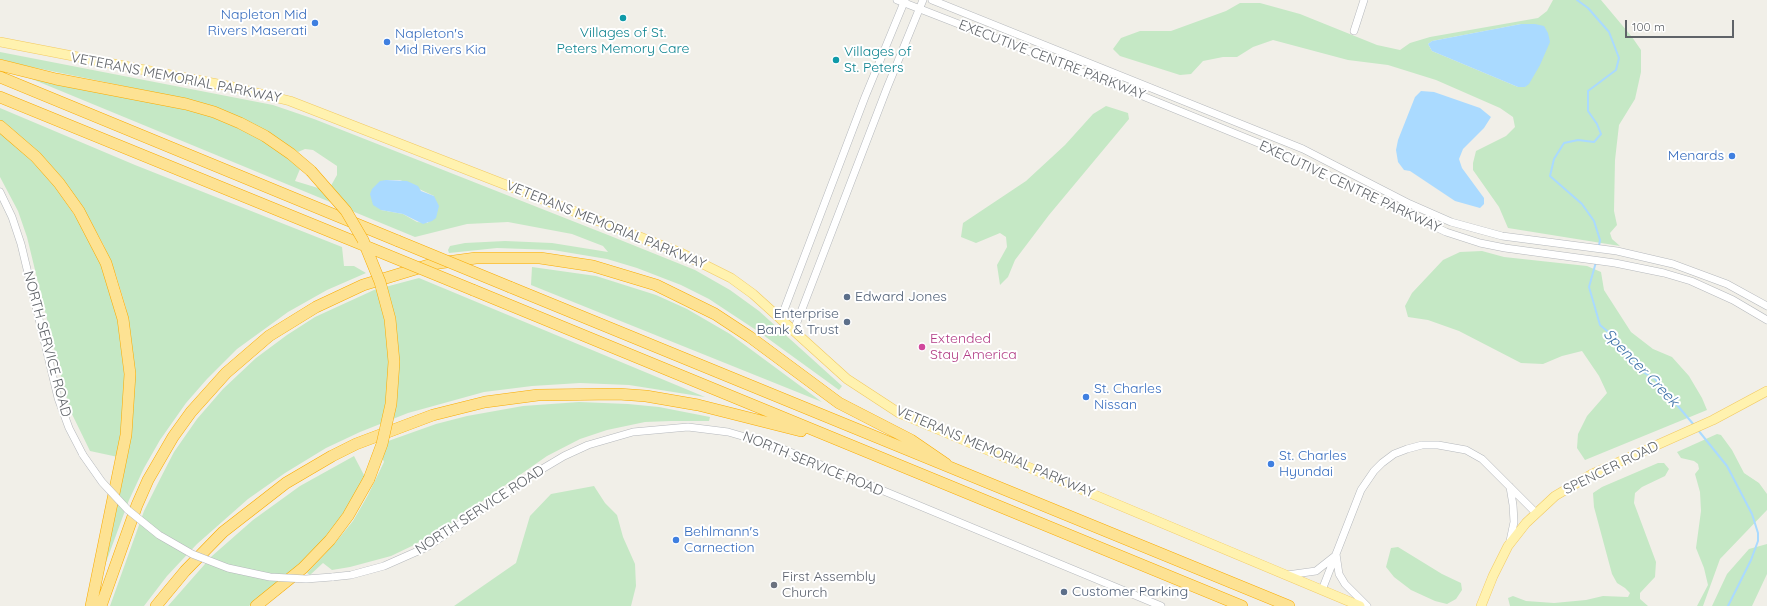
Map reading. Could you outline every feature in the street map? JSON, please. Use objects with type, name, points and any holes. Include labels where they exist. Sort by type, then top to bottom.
[{"type":"highway","points":[[0,65],[49,78],[186,104],[214,112],[240,123],[270,139],[311,171],[346,212],[363,240],[380,282],[390,319],[394,362],[391,404],[382,444],[369,479],[348,516],[330,540],[303,568],[256,606]]},
{"type":"highway","points":[[0,76],[398,241],[946,464],[1289,606]]},
{"type":"highway","points":[[0,97],[1242,606]]},
{"type":"highway","points":[[0,126],[36,158],[59,183],[79,211],[106,263],[123,319],[130,374],[126,435],[91,606]]},
{"type":"highway","points":[[100,606],[137,505],[148,480],[169,443],[191,412],[226,373],[269,336],[316,306],[363,285],[409,270],[439,263],[489,258],[540,258],[593,266],[656,285],[715,314],[840,403],[911,440],[946,464]]},
{"type":"highway","points":[[156,606],[185,571],[224,532],[286,483],[332,456],[381,433],[433,415],[459,408],[485,402],[538,395],[591,393],[632,395],[698,405],[835,439]]},
{"type":"main road","name":"VETERANS MEMORIAL PARKWAY","points":[[0,42],[268,94],[303,105],[681,253],[731,278],[781,318],[847,379],[899,413],[1360,606]]},
{"type":"main road","name":"SPENCER ROAD","points":[[1481,606],[1493,576],[1508,546],[1536,513],[1555,496],[1586,477],[1713,420],[1767,391]]},
{"type":"street","points":[[794,330],[923,0]]},
{"type":"street","name":"EXECUTIVE CENTRE PARKWAY","points":[[932,0],[1303,149],[1410,204],[1451,222],[1502,236],[1616,251],[1659,260],[1701,273],[1727,284],[1767,306]]},
{"type":"street","points":[[1354,31],[1364,0]]},
{"type":"street","points":[[781,318],[902,1]]},
{"type":"street","name":"EXECUTIVE CENTRE PARKWAY","points":[[902,1],[919,9],[1124,88],[1289,156],[1446,232],[1480,243],[1504,248],[1576,257],[1658,271],[1691,281],[1733,300],[1767,320]]},
{"type":"street","name":"NORTH SERVICE ROAD","points":[[0,192],[12,217],[21,244],[58,398],[69,428],[84,455],[102,482],[128,510],[159,535],[192,554],[217,565],[270,578],[306,579],[352,575],[384,566],[426,547],[532,475],[564,456],[588,445],[633,432],[688,427],[728,432],[773,445],[1161,606]]},
{"type":"street","points":[[1322,590],[1361,490],[1366,481],[1382,463],[1407,449],[1438,445],[1466,450],[1482,459],[1536,513]]},
{"type":"street","points":[[1508,546],[1514,522],[1514,505],[1510,486]]},
{"type":"street","points":[[1286,575],[1316,571],[1336,554]]},
{"type":"street","points":[[1336,554],[1340,574],[1345,584],[1367,606]]},
{"type":"green space","points":[[1553,0],[1601,0],[1641,50],[1641,72],[1635,99],[1619,125],[1615,160],[1614,211],[1617,225],[1610,233],[1612,239],[1620,246],[1508,228],[1499,207],[1473,170],[1473,163],[1476,151],[1506,136],[1515,127],[1513,117],[1500,108],[1436,80],[1388,65],[1348,60],[1273,40],[1253,47],[1237,57],[1223,57],[1203,61],[1191,74],[1180,75],[1120,56],[1113,49],[1121,38],[1140,31],[1171,31],[1226,11],[1240,3],[1260,3],[1300,14],[1377,45],[1400,50],[1410,43],[1430,37],[1538,18],[1547,11]],"holes":[[[1521,24],[1535,24],[1525,87],[1518,87],[1432,51],[1428,44],[1432,41]]]},
{"type":"green space","points":[[0,52],[273,105],[314,119],[695,270],[730,290],[759,311],[842,386],[839,390],[759,332],[709,299],[681,285],[637,268],[607,259],[553,250],[497,248],[449,253],[448,250],[450,246],[465,243],[505,241],[552,243],[608,252],[603,246],[572,234],[508,222],[467,224],[415,237],[27,77],[203,113],[251,134],[282,153],[300,169],[295,181],[328,191],[337,175],[337,166],[313,150],[305,149],[298,152],[276,137],[209,105],[0,59]],"holes":[[[386,180],[400,180],[434,196],[428,223],[417,222],[403,214],[381,210]]]},
{"type":"green space","points":[[1106,106],[1128,113],[1129,119],[1049,215],[1015,260],[1008,277],[1000,285],[997,265],[1007,247],[1006,237],[1000,233],[976,243],[961,237],[963,223],[1026,181],[1065,145],[1093,114]]},
{"type":"green space","points":[[0,108],[135,165],[342,247],[344,266],[354,266],[366,273],[327,290],[288,312],[237,349],[207,379],[186,403],[160,440],[144,468],[129,500],[105,565],[130,442],[133,413],[134,372],[126,308],[116,275],[104,246],[79,202],[0,121]]},
{"type":"green space","points":[[0,133],[31,160],[51,181],[82,226],[103,269],[120,324],[125,372],[124,416],[118,457],[90,451],[71,412],[27,237],[18,211],[0,177]]},
{"type":"green space","points":[[1482,251],[1504,257],[1587,266],[1601,272],[1604,290],[1631,332],[1653,349],[1672,357],[1689,376],[1707,410],[1585,460],[1577,448],[1578,434],[1587,416],[1607,393],[1599,376],[1582,351],[1562,356],[1543,364],[1521,363],[1459,331],[1428,320],[1408,317],[1405,306],[1412,293],[1443,260],[1460,252]]},
{"type":"green space","points":[[532,267],[596,276],[656,295],[687,309],[730,334],[822,402],[531,285]]},
{"type":"green space","points":[[419,278],[705,397],[629,385],[580,383],[532,386],[484,392],[408,413],[360,432],[326,448],[285,473],[248,499],[197,544],[167,576],[144,606],[110,606],[144,511],[174,452],[197,419],[223,389],[256,358],[315,317],[374,290]]},
{"type":"green space","points":[[579,402],[659,407],[710,417],[709,421],[645,422],[607,430],[580,439],[547,456],[451,523],[414,545],[391,556],[350,567],[332,570],[323,563],[310,575],[307,573],[353,521],[368,495],[384,462],[377,445],[436,424],[467,416],[523,406]]},
{"type":"green space","points":[[1717,434],[1721,435],[1732,450],[1744,473],[1759,483],[1767,494],[1767,510],[1720,559],[1703,606],[1697,606],[1708,585],[1704,568],[1696,548],[1701,511],[1700,492],[1695,474],[1699,469],[1698,464],[1694,461],[1681,458],[1677,452]]},
{"type":"green space","points":[[354,456],[365,477],[361,487],[333,530],[305,560],[249,606],[168,606],[212,556],[253,520],[300,486]]},
{"type":"green space","points":[[1658,463],[1664,463],[1669,469],[1665,476],[1642,487],[1635,493],[1634,503],[1656,562],[1655,577],[1640,593],[1640,599],[1648,606],[1510,606],[1508,598],[1513,596],[1526,601],[1554,603],[1586,600],[1603,596],[1628,597],[1630,593],[1617,583],[1612,574],[1594,507],[1593,493],[1602,487]]},
{"type":"green space","points":[[594,486],[605,503],[617,515],[623,537],[635,564],[636,586],[631,606],[454,606],[516,563],[530,516],[551,494]]},
{"type":"green space","points":[[1767,544],[1767,574],[1752,606],[1712,606],[1727,574],[1749,549]]},
{"type":"green space","points":[[1398,547],[1442,574],[1461,583],[1462,590],[1456,599],[1447,604],[1435,601],[1411,590],[1394,577],[1386,567],[1391,548]]},
{"type":"water","points":[[1521,24],[1535,24],[1544,26],[1548,33],[1550,42],[1540,65],[1529,84],[1525,87],[1518,87],[1432,51],[1428,44],[1432,41]]},
{"type":"water","points":[[1421,91],[1434,92],[1480,108],[1491,117],[1484,128],[1463,149],[1459,159],[1462,168],[1484,198],[1484,204],[1480,208],[1455,201],[1410,171],[1404,170],[1398,162],[1396,150],[1398,140],[1415,97]]},
{"type":"water","points":[[380,181],[407,181],[418,186],[421,191],[434,196],[439,206],[436,218],[423,224],[403,214],[381,210],[373,205],[370,194],[372,189]]},
{"type":"waterway","name":"Spencer Creek","points":[[1577,0],[1588,8],[1609,32],[1619,58],[1616,70],[1588,91],[1588,111],[1597,124],[1601,134],[1594,142],[1578,140],[1564,143],[1554,159],[1550,176],[1582,204],[1594,221],[1600,240],[1599,246]]},
{"type":"waterway","name":"Spencer Creek","points":[[1596,262],[1589,287],[1600,325],[1612,335],[1629,358],[1643,372],[1655,379],[1694,425]]},
{"type":"waterway","name":"Spencer Creek","points":[[1698,430],[1727,466],[1752,514],[1758,533],[1758,541],[1751,560],[1728,606]]},
{"type":"place","name":"Villages of St. Peters Memory Care","points":[[623,18]]},
{"type":"place","name":"Napleton Mid Rivers Maserati","points":[[315,23]]},
{"type":"place","name":"Napleton's Mid Rivers Kia","points":[[387,42]]},
{"type":"place","name":"Villages of St. Peters","points":[[836,60]]},
{"type":"place","name":"Menards","points":[[1732,156]]},
{"type":"place","name":"Edward Jones","points":[[847,297]]},
{"type":"place","name":"Enterprise Bank & Trust","points":[[847,322]]},
{"type":"place","name":"Extended Stay America","points":[[922,347]]},
{"type":"place","name":"St. Charles Nissan","points":[[1086,397]]},
{"type":"place","name":"St. Charles Hyundai","points":[[1271,464]]},
{"type":"place","name":"Behlmann's Carnection","points":[[676,540]]},
{"type":"place","name":"First Assembly Church","points":[[774,585]]},
{"type":"place","name":"Customer Parking","points":[[1064,592]]}]
